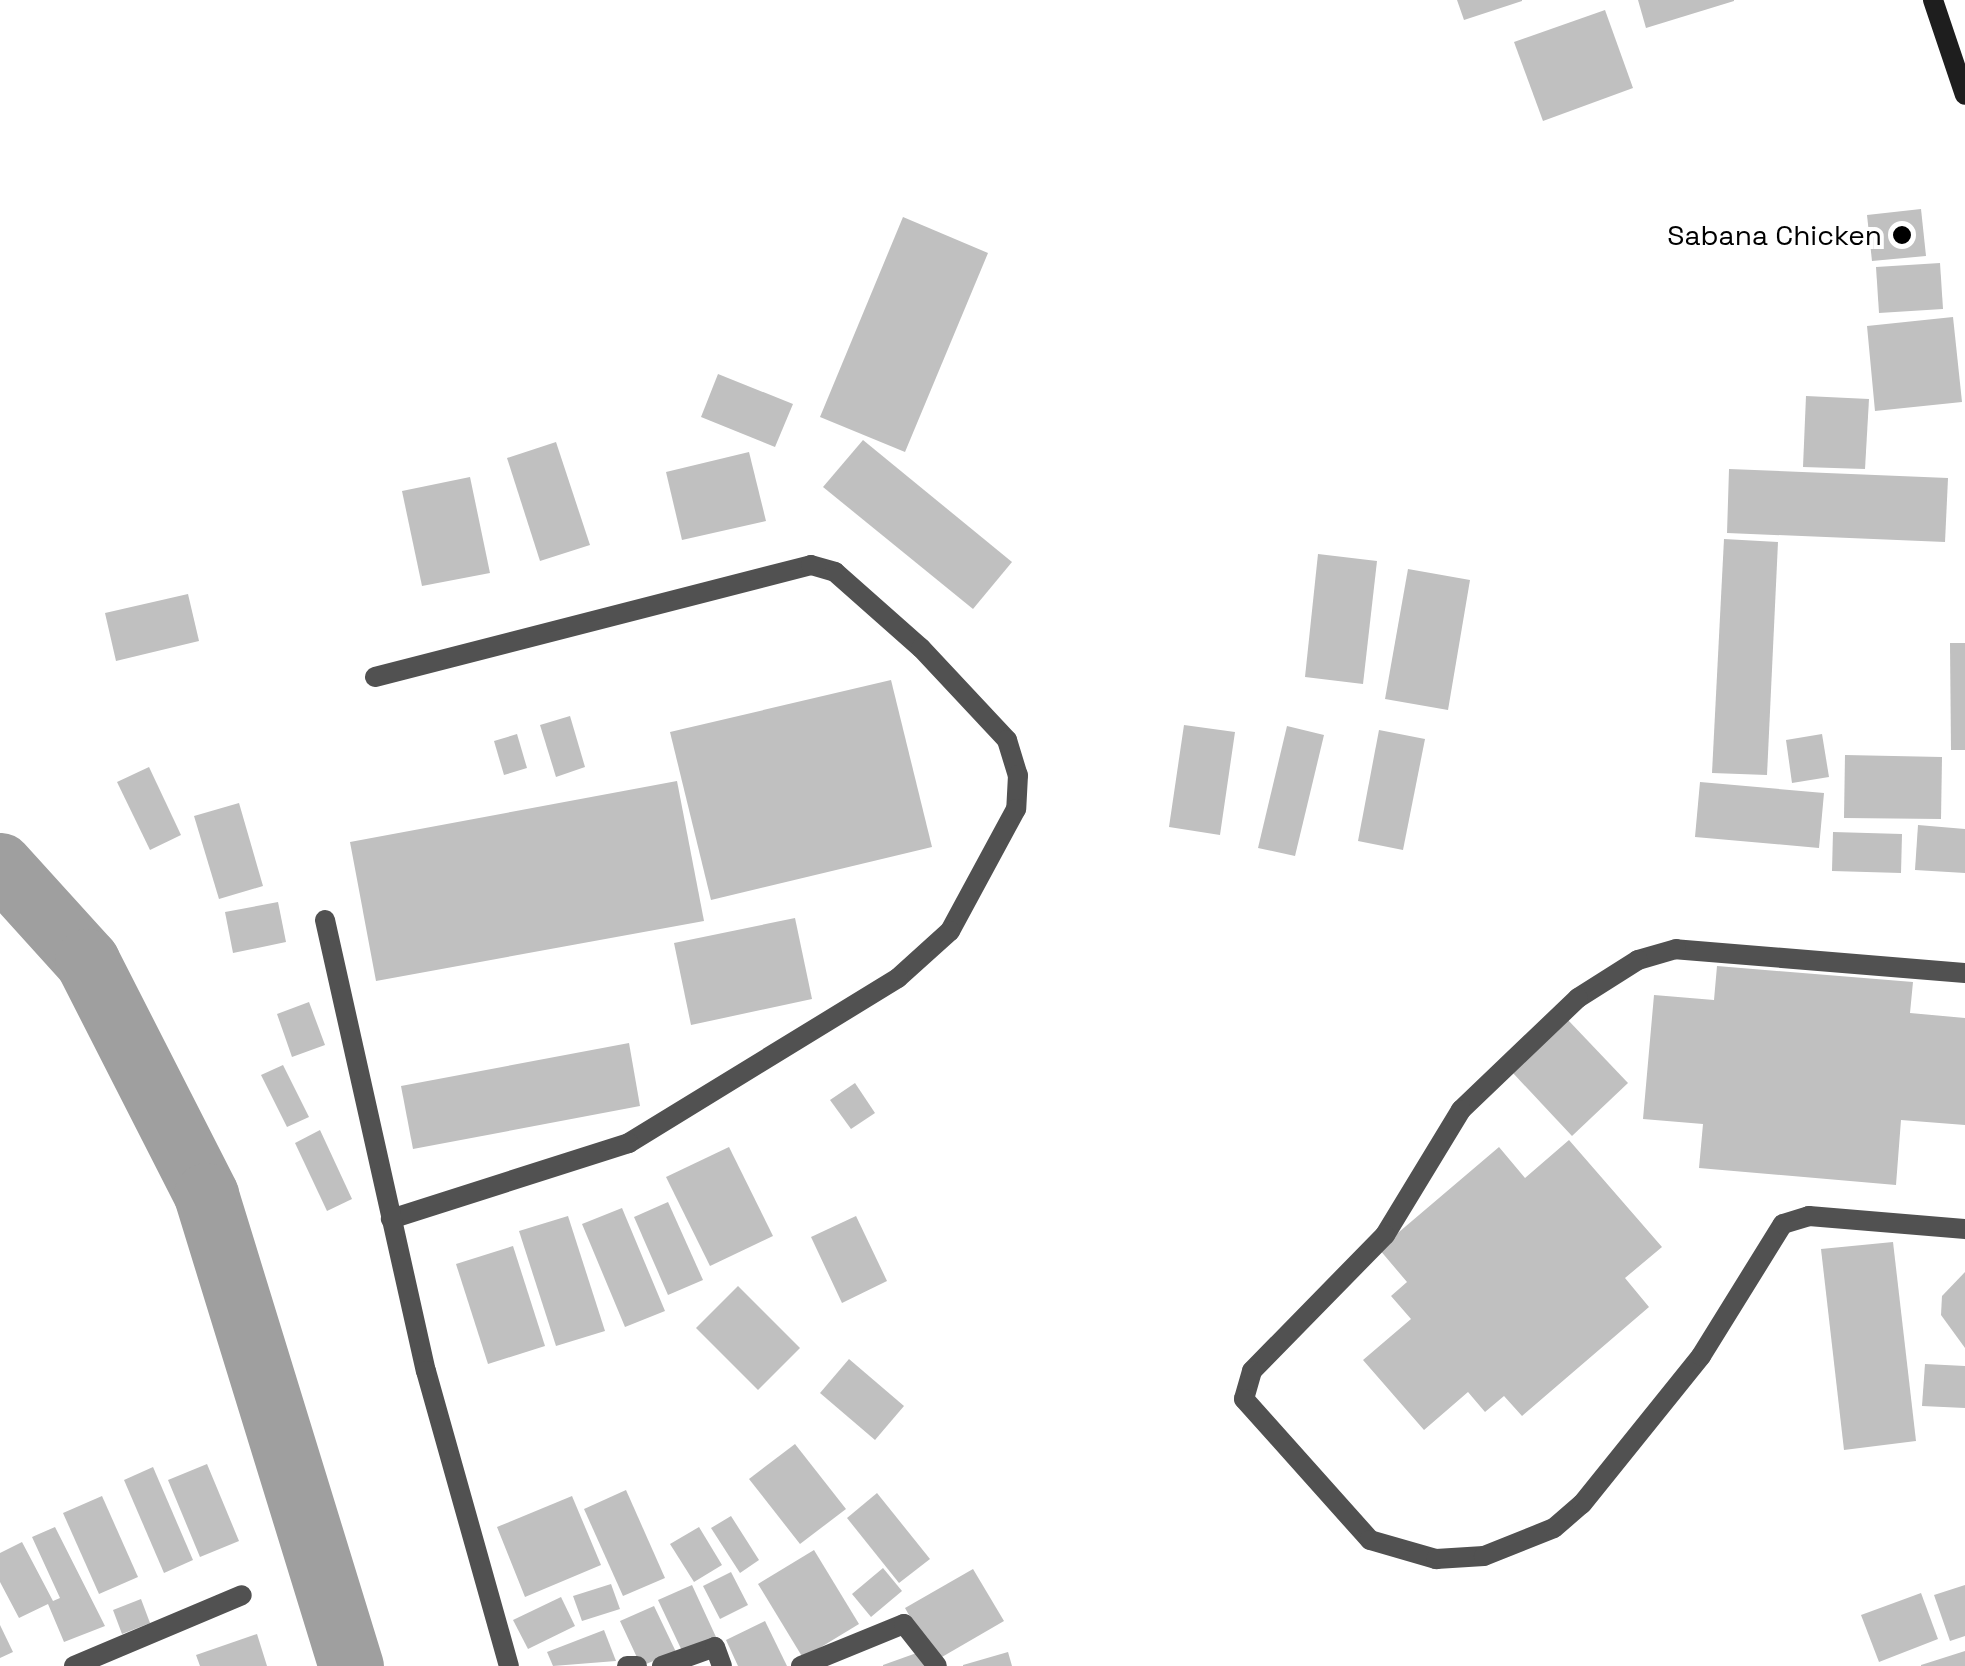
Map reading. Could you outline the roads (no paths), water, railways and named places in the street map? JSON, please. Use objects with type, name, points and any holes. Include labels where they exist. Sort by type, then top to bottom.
[{"type":"main road","points":[[1933,0],[1964,84]]},
{"type":"street","points":[[375,678],[811,564],[835,572],[921,648],[1006,740],[1018,775],[1016,809],[950,931],[898,978],[629,1142],[391,1218]]},
{"type":"street","points":[[325,920],[391,1218],[509,1666]]},
{"type":"street","points":[[1965,973],[1676,949],[1638,960],[1578,998],[1460,1110],[1386,1235],[1252,1371],[1244,1398],[1370,1540],[1436,1559],[1484,1556],[1554,1528],[1582,1504],[1701,1356],[1782,1224],[1809,1216],[1965,1229]]},
{"type":"street","points":[[74,1666],[242,1595]]},
{"type":"street","points":[[801,1666],[904,1624],[937,1666]]},
{"type":"street","points":[[662,1666],[715,1647],[722,1666]]},
{"type":"street","points":[[627,1666],[637,1666]]},
{"type":"waterway","points":[[0,865],[87,961],[206,1195],[351,1666]]},
{"type":"place","name":"Sabana Chicken","points":[[1902,235]]}]
